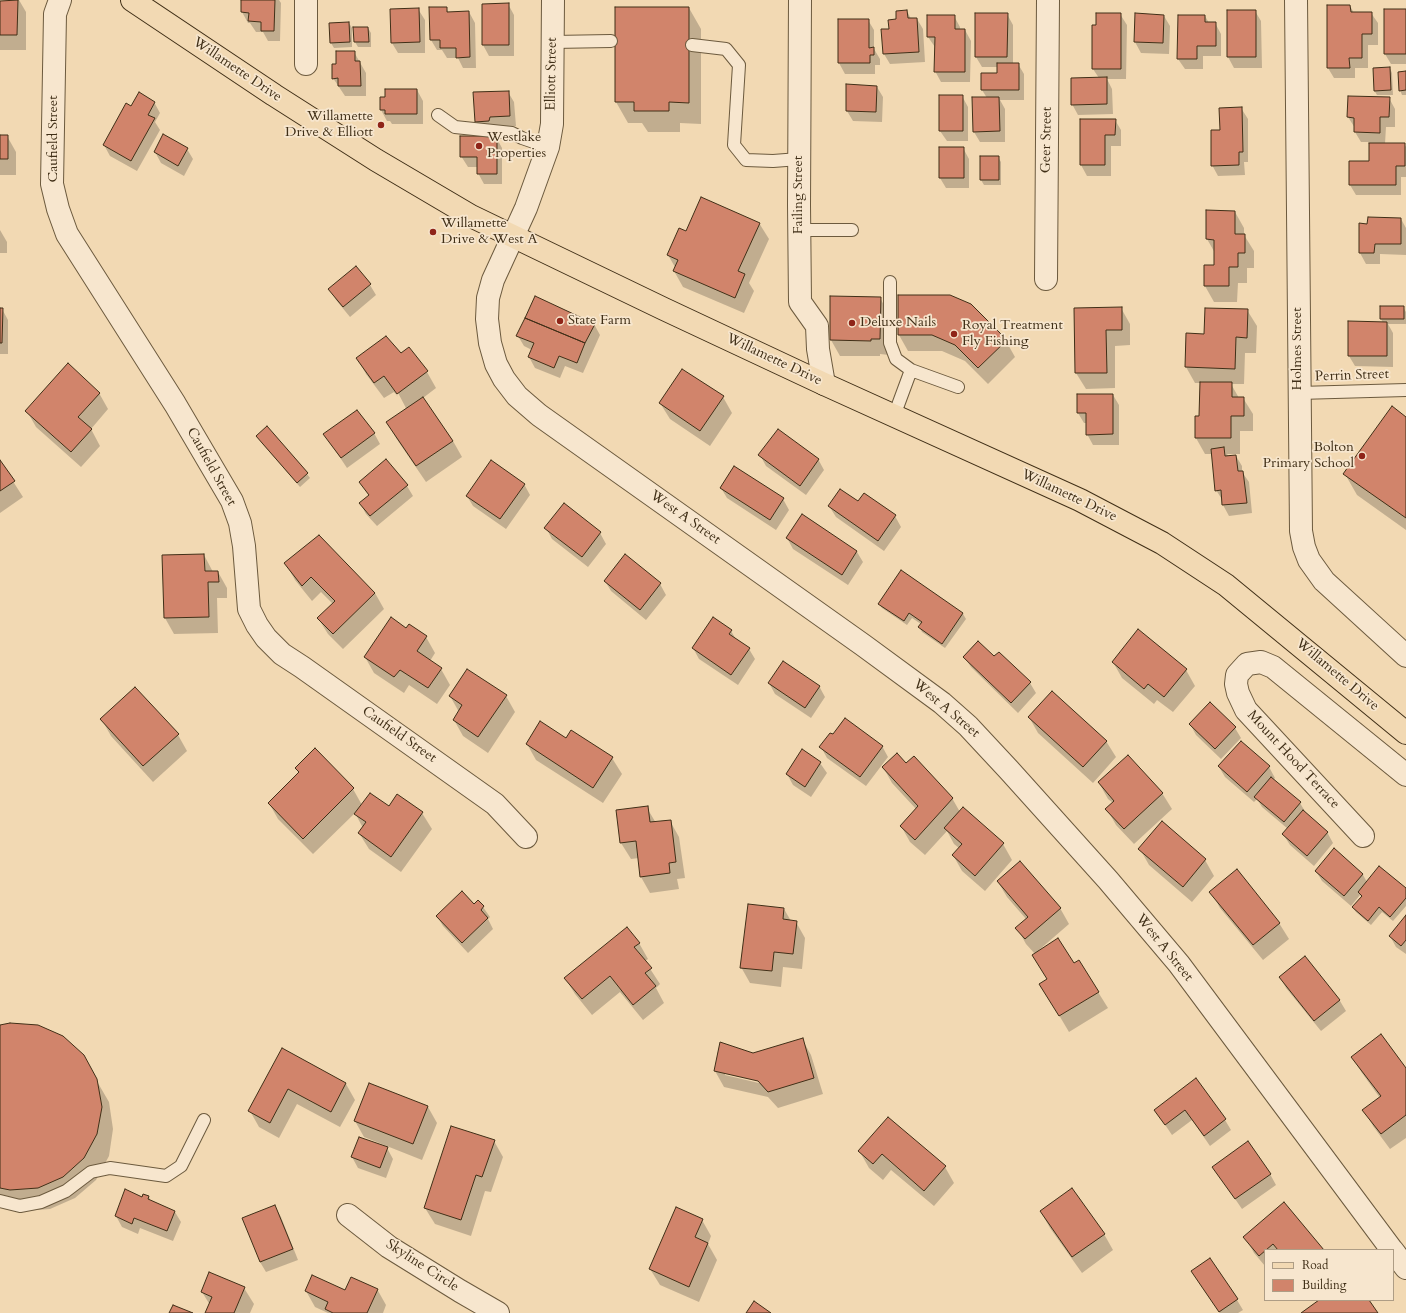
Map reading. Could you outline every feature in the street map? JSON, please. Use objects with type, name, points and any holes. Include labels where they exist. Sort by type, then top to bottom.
[{"type":"main road","name":"Willamette Drive","points":[[132,0],[274,95],[376,160],[471,216],[824,384],[1080,500],[1162,543],[1226,585],[1406,733]]},
{"type":"street","name":"Caufield Street","points":[[60,0],[55,14],[52,184],[58,210],[67,234],[175,404],[232,501],[240,523],[244,546],[249,609],[257,625],[266,638],[282,654],[495,804],[526,837]]},
{"type":"street","points":[[306,0],[306,64]]},
{"type":"street","name":"Elliott Street","points":[[514,237],[548,147],[552,124],[553,0]]},
{"type":"street","name":"Failing Street","points":[[800,0],[800,302],[817,326],[818,351],[824,384]]},
{"type":"street","name":"Geer Street","points":[[1046,279],[1048,0]]},
{"type":"street","name":"Holmes Street","points":[[1296,0],[1301,531],[1304,547],[1309,560],[1324,581],[1406,656]]},
{"type":"street","name":"West A Street","points":[[514,237],[497,269],[493,280],[487,309],[490,344],[496,364],[504,379],[517,396],[572,440],[644,489],[926,690],[968,726],[1113,886],[1179,964],[1392,1249]]},
{"type":"street","name":"Mount Hood Terrace","points":[[1363,836],[1246,710],[1238,693],[1236,684],[1237,675],[1247,664],[1261,662],[1273,667],[1406,775]]},
{"type":"street","name":"Skyline Circle","points":[[348,1216],[389,1247],[498,1313]]},
{"type":"street","name":"West A Street","points":[[1394,1251],[1406,1268]]},
{"type":"lane","points":[[553,42],[611,41]]},
{"type":"lane","points":[[692,45],[726,49],[739,65],[734,145],[746,160],[773,161],[799,159]]},
{"type":"lane","points":[[438,116],[455,127],[512,132],[522,138],[548,147]]},
{"type":"lane","points":[[799,230],[852,230]]},
{"type":"lane","points":[[890,282],[890,343],[896,360],[911,370],[958,387]]},
{"type":"lane","points":[[894,416],[911,370]]},
{"type":"lane","name":"Perrin Street","points":[[1299,393],[1406,390]]},
{"type":"lane","points":[[0,1201],[20,1206],[41,1202],[66,1192],[91,1172],[110,1168],[166,1176],[181,1166],[204,1120]]},
{"type":"building","points":[[18,0],[17,35],[0,35],[0,1]]},
{"type":"building","points":[[241,0],[275,0],[274,31],[261,31],[261,22],[248,21],[249,13],[241,12]]},
{"type":"building","points":[[509,3],[509,45],[482,45],[482,4]]},
{"type":"building","points":[[1327,5],[1350,5],[1351,12],[1372,12],[1372,34],[1362,34],[1362,58],[1349,58],[1350,68],[1327,68]]},
{"type":"building","points":[[429,7],[447,7],[447,12],[469,11],[470,57],[456,58],[456,48],[440,48],[440,40],[430,40]]},
{"type":"building","points":[[615,7],[689,7],[689,103],[669,102],[669,111],[634,111],[634,102],[615,102]]},
{"type":"building","points":[[419,8],[420,42],[391,43],[390,9]]},
{"type":"building","points":[[1384,9],[1406,9],[1406,54],[1384,54]]},
{"type":"building","points":[[907,10],[908,18],[917,18],[919,52],[883,54],[881,29],[889,29],[888,20],[896,19],[896,11]]},
{"type":"building","points":[[1227,10],[1256,10],[1256,57],[1227,57]]},
{"type":"building","points":[[975,13],[1008,13],[1007,57],[975,57]]},
{"type":"building","points":[[1096,13],[1121,13],[1121,69],[1092,69],[1092,25],[1096,25]]},
{"type":"building","points":[[1135,13],[1164,15],[1163,43],[1134,42]]},
{"type":"building","points":[[927,15],[955,15],[955,29],[965,29],[965,72],[934,72],[935,37],[927,37]]},
{"type":"building","points":[[1178,15],[1205,15],[1205,22],[1216,22],[1216,46],[1197,46],[1197,59],[1177,59]]},
{"type":"building","points":[[838,19],[869,19],[869,48],[874,47],[874,55],[870,55],[870,63],[838,63]]},
{"type":"building","points":[[349,22],[350,42],[330,43],[329,23]]},
{"type":"building","points":[[353,27],[368,27],[369,42],[354,42]]},
{"type":"building","points":[[336,51],[355,51],[355,61],[360,61],[361,86],[338,86],[338,78],[332,79],[332,64],[336,64]]},
{"type":"building","points":[[997,63],[1019,63],[1019,90],[981,90],[981,73],[997,73]]},
{"type":"building","points":[[1390,67],[1391,90],[1374,91],[1373,68]]},
{"type":"building","points":[[1406,71],[1406,90],[1399,91],[1398,72]]},
{"type":"building","points":[[1107,77],[1107,104],[1071,105],[1071,78]]},
{"type":"building","points":[[846,84],[877,86],[876,112],[846,111]]},
{"type":"building","points":[[385,89],[417,89],[417,114],[385,114],[385,110],[380,110],[380,97],[385,97]]},
{"type":"building","points":[[509,91],[510,116],[490,117],[489,121],[475,122],[473,92]]},
{"type":"building","points":[[139,92],[155,102],[148,115],[155,118],[131,161],[103,145],[126,103],[131,106]]},
{"type":"building","points":[[939,95],[963,95],[963,131],[939,131]]},
{"type":"building","points":[[1348,96],[1390,97],[1389,117],[1380,117],[1380,133],[1354,132],[1354,118],[1347,117]]},
{"type":"building","points":[[972,97],[999,97],[1000,131],[973,132]]},
{"type":"building","points":[[1242,107],[1243,152],[1239,152],[1239,165],[1211,166],[1211,130],[1220,130],[1219,108]]},
{"type":"building","points":[[1080,119],[1116,119],[1115,135],[1105,135],[1105,165],[1080,165]]},
{"type":"building","points":[[163,134],[188,148],[178,166],[154,152]]},
{"type":"building","points":[[0,135],[8,135],[8,159],[0,159]]},
{"type":"building","name":"Westlake Properties","points":[[460,136],[497,136],[497,174],[477,174],[477,157],[460,157]]},
{"type":"building","points":[[1369,143],[1405,143],[1405,166],[1396,166],[1396,185],[1349,185],[1349,161],[1369,161]]},
{"type":"building","points":[[939,147],[964,147],[964,178],[939,178]]},
{"type":"building","points":[[980,156],[999,156],[999,180],[980,180]]},
{"type":"building","points":[[701,197],[760,223],[738,271],[745,274],[735,298],[673,271],[678,260],[667,255],[679,228],[686,231]]},
{"type":"building","points":[[1206,210],[1235,211],[1235,234],[1245,234],[1245,253],[1238,253],[1238,267],[1229,267],[1229,286],[1204,286],[1204,265],[1214,265],[1214,240],[1206,239]]},
{"type":"building","points":[[1368,217],[1401,218],[1401,244],[1375,244],[1374,253],[1359,253],[1359,223],[1367,224]]},
{"type":"building","points":[[356,266],[371,284],[343,307],[328,289]]},
{"type":"building","points":[[898,295],[950,295],[971,304],[1007,340],[978,368],[955,345],[932,335],[898,335]]},
{"type":"building","name":"State Farm","points":[[535,296],[595,324],[585,343],[525,318]]},
{"type":"building","points":[[830,296],[881,297],[880,339],[871,339],[871,341],[830,340]]},
{"type":"building","points":[[1380,306],[1404,306],[1404,319],[1380,319]]},
{"type":"building","points":[[1122,307],[1122,330],[1106,330],[1107,373],[1075,373],[1074,308]]},
{"type":"building","points":[[0,308],[3,308],[2,343],[0,343]]},
{"type":"building","points":[[1205,308],[1248,309],[1247,338],[1236,337],[1235,369],[1185,367],[1186,333],[1204,334]]},
{"type":"building","points":[[525,318],[585,343],[577,363],[559,356],[554,368],[528,357],[534,343],[516,336]]},
{"type":"building","points":[[1348,321],[1387,322],[1387,356],[1348,356]]},
{"type":"building","points":[[386,336],[401,353],[409,347],[428,371],[397,394],[384,376],[374,383],[356,358]]},
{"type":"building","points":[[68,363],[100,393],[78,417],[92,429],[71,452],[25,411]]},
{"type":"building","points":[[682,369],[724,396],[700,431],[659,403]]},
{"type":"building","points":[[1200,382],[1232,382],[1232,397],[1244,397],[1244,416],[1231,416],[1231,438],[1195,438],[1195,416],[1199,416]]},
{"type":"building","points":[[1077,394],[1113,394],[1113,434],[1086,435],[1086,413],[1077,413]]},
{"type":"building","points":[[423,397],[453,441],[416,466],[386,422]]},
{"type":"building","points":[[1392,406],[1406,417],[1406,518],[1343,474]]},
{"type":"building","points":[[357,410],[375,433],[341,458],[323,434]]},
{"type":"building","points":[[267,426],[308,473],[297,483],[256,436]]},
{"type":"building","points":[[778,429],[819,459],[800,486],[758,455]]},
{"type":"building","points":[[1224,447],[1225,456],[1236,455],[1238,471],[1243,471],[1247,503],[1222,505],[1221,490],[1215,491],[1211,449]]},
{"type":"building","points":[[386,459],[408,485],[370,516],[359,503],[369,495],[359,482]]},
{"type":"building","points":[[0,460],[15,481],[0,491]]},
{"type":"building","points":[[491,460],[525,484],[500,519],[466,496]]},
{"type":"building","points":[[734,466],[784,498],[770,520],[720,488]]},
{"type":"building","points":[[840,489],[858,501],[864,493],[896,515],[878,541],[828,506]]},
{"type":"building","points":[[564,503],[601,532],[582,557],[544,528]]},
{"type":"building","points":[[802,514],[857,551],[842,575],[786,538]]},
{"type":"building","points":[[319,535],[375,593],[333,634],[317,618],[335,601],[311,577],[302,586],[284,563]]},
{"type":"building","points":[[204,554],[205,571],[218,571],[219,582],[208,582],[209,617],[164,618],[162,555]]},
{"type":"building","points":[[625,554],[661,583],[640,610],[604,581]]},
{"type":"building","points":[[901,570],[963,613],[942,644],[918,627],[922,622],[909,613],[904,621],[878,604]]},
{"type":"building","points":[[391,617],[406,628],[409,624],[427,636],[417,651],[442,668],[428,688],[400,670],[394,677],[364,657]]},
{"type":"building","points":[[713,617],[732,630],[729,634],[750,648],[731,675],[692,648]]},
{"type":"building","points":[[1138,629],[1187,669],[1164,697],[1148,684],[1144,689],[1112,662]]},
{"type":"building","points":[[978,641],[994,656],[999,652],[1031,682],[1011,703],[963,657]]},
{"type":"building","points":[[783,661],[820,686],[805,708],[768,683]]},
{"type":"building","points":[[467,669],[507,695],[478,737],[453,720],[462,705],[449,696]]},
{"type":"building","points":[[135,687],[179,734],[143,766],[100,719]]},
{"type":"building","points":[[1052,691],[1107,741],[1083,767],[1028,717]]},
{"type":"building","points":[[1210,702],[1236,727],[1215,749],[1189,724]]},
{"type":"building","points":[[845,718],[883,746],[860,777],[819,747],[830,733],[833,734]]},
{"type":"building","points":[[540,721],[566,738],[571,730],[613,757],[593,788],[526,744]]},
{"type":"building","points":[[1241,741],[1270,766],[1247,792],[1218,766]]},
{"type":"building","points":[[315,748],[354,788],[303,839],[268,803],[299,772],[295,768]]},
{"type":"building","points":[[802,749],[821,762],[805,787],[786,774]]},
{"type":"building","points":[[897,753],[906,763],[914,756],[953,798],[915,840],[900,826],[918,806],[882,767]]},
{"type":"building","points":[[1128,755],[1163,793],[1124,829],[1105,809],[1114,801],[1098,782]]},
{"type":"building","points":[[1271,777],[1301,802],[1284,822],[1254,797]]},
{"type":"building","points":[[370,793],[389,806],[397,794],[423,812],[391,857],[358,833],[366,822],[354,814]]},
{"type":"building","points":[[648,806],[650,822],[671,820],[676,862],[669,863],[670,873],[640,877],[636,841],[620,843],[616,810]]},
{"type":"building","points":[[963,807],[1004,843],[975,876],[952,855],[962,844],[944,828]]},
{"type":"building","points":[[1303,810],[1328,832],[1307,856],[1282,834]]},
{"type":"building","points":[[1162,821],[1206,859],[1183,887],[1138,849]]},
{"type":"building","points":[[1334,848],[1363,874],[1344,896],[1315,871]]},
{"type":"building","points":[[1020,861],[1061,908],[1025,939],[1015,928],[1028,917],[997,881]]},
{"type":"building","points":[[1379,866],[1406,888],[1406,898],[1390,917],[1379,907],[1368,921],[1352,907],[1362,896],[1358,892]]},
{"type":"building","points":[[1237,869],[1280,923],[1253,945],[1209,892]]},
{"type":"building","points":[[462,891],[474,904],[478,900],[484,906],[481,910],[488,918],[462,943],[436,916]]},
{"type":"building","points":[[748,904],[784,908],[783,919],[797,921],[793,954],[774,952],[772,971],[740,968]]},
{"type":"building","points":[[1406,915],[1406,940],[1401,946],[1389,936]]},
{"type":"building","points":[[627,927],[640,943],[634,947],[652,968],[645,973],[656,986],[633,1005],[610,976],[582,999],[564,978]]},
{"type":"building","points":[[1058,938],[1074,963],[1079,960],[1099,992],[1059,1016],[1039,984],[1047,979],[1032,955]]},
{"type":"building","points":[[1305,956],[1340,1000],[1314,1021],[1279,977]]},
{"type":"building","points":[[10,1023],[38,1025],[63,1036],[84,1055],[97,1079],[102,1107],[97,1134],[84,1158],[63,1177],[38,1188],[10,1190],[0,1188],[0,1025]]},
{"type":"building","points":[[1381,1034],[1406,1068],[1406,1115],[1381,1134],[1362,1110],[1381,1096],[1351,1057]]},
{"type":"building","points":[[803,1038],[814,1078],[768,1092],[758,1081],[714,1071],[720,1042],[753,1053]]},
{"type":"building","points":[[282,1048],[346,1083],[331,1112],[288,1089],[270,1123],[248,1111]]},
{"type":"building","points":[[1196,1078],[1226,1119],[1204,1136],[1185,1110],[1165,1125],[1154,1110]]},
{"type":"building","points":[[369,1083],[428,1106],[413,1144],[354,1121]]},
{"type":"building","points":[[888,1117],[946,1166],[924,1191],[882,1154],[873,1164],[858,1151]]},
{"type":"building","points":[[451,1126],[495,1140],[482,1177],[476,1175],[461,1220],[424,1208]]},
{"type":"building","points":[[359,1137],[388,1147],[380,1168],[351,1157]]},
{"type":"building","points":[[1248,1141],[1271,1174],[1235,1199],[1212,1167]]},
{"type":"building","points":[[1072,1188],[1105,1234],[1072,1257],[1040,1211]]},
{"type":"building","points":[[125,1189],[142,1197],[143,1194],[149,1196],[148,1199],[175,1211],[167,1231],[134,1218],[132,1224],[115,1216]]},
{"type":"building","points":[[1284,1202],[1323,1249],[1277,1249],[1273,1244],[1267,1249],[1264,1249],[1264,1252],[1259,1256],[1243,1237]]},
{"type":"building","points":[[275,1205],[293,1249],[260,1262],[242,1218]]},
{"type":"building","points":[[676,1207],[703,1219],[695,1237],[708,1243],[689,1287],[649,1269]]},
{"type":"building","points":[[1210,1258],[1238,1299],[1219,1312],[1191,1271]]},
{"type":"building","points":[[209,1272],[245,1287],[234,1313],[205,1313],[212,1297],[201,1292]]},
{"type":"building","points":[[312,1275],[345,1290],[351,1277],[378,1289],[367,1313],[333,1313],[325,1309],[328,1302],[305,1291]]},
{"type":"building","points":[[754,1301],[771,1313],[746,1313]]},
{"type":"building","points":[[1318,1301],[1370,1301],[1378,1313],[1301,1313]]},
{"type":"building","points":[[173,1305],[193,1313],[169,1313]]},
{"type":"place","name":"Willamette Drive & Elliott","points":[[381,125]]},
{"type":"place","name":"Westlake Properties","points":[[479,146]]},
{"type":"place","name":"Willamette Drive & West A","points":[[433,232]]},
{"type":"place","name":"State Farm","points":[[560,321]]},
{"type":"place","name":"Deluxe Nails","points":[[852,323]]},
{"type":"place","name":"Royal Treatment Fly Fishing","points":[[954,334]]},
{"type":"place","name":"Bolton Primary School","points":[[1362,456]]}]
